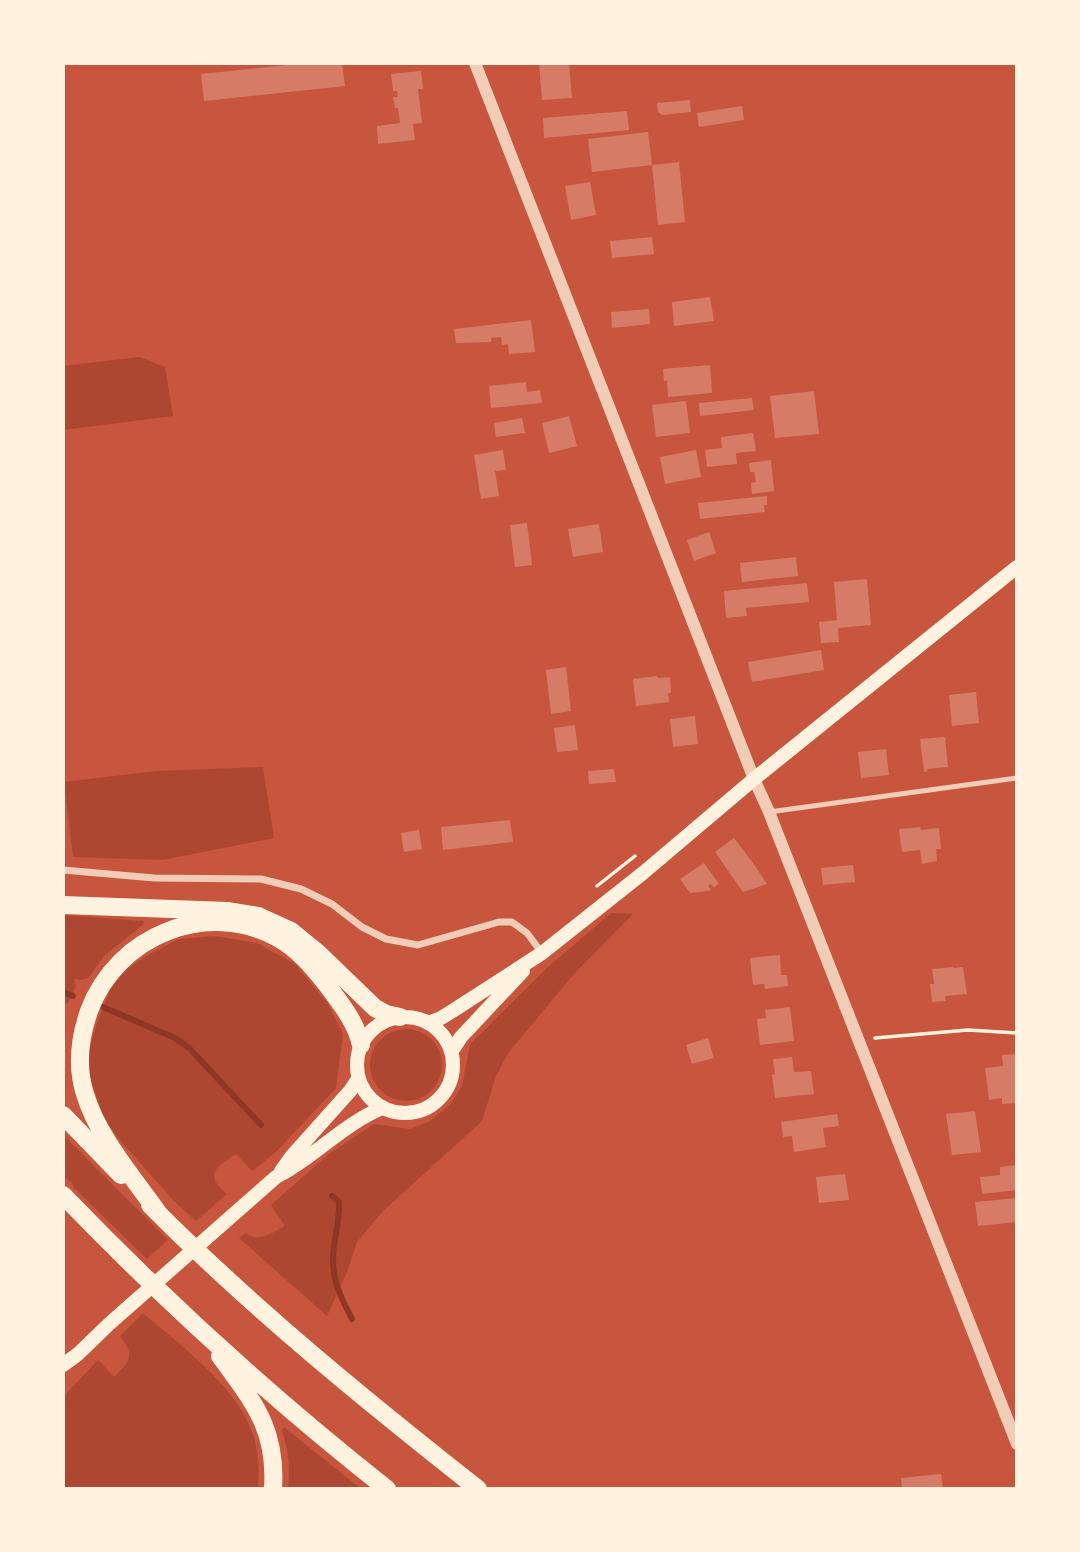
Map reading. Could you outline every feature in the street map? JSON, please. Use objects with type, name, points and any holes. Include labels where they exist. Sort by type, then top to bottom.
[{"type":"highway","points":[[63,905],[227,911],[258,916],[291,931],[375,1008],[400,1017]]},
{"type":"highway","points":[[157,1212],[99,1127],[84,1093],[80,1070],[80,1046],[93,1000],[105,979],[135,948],[152,937],[176,928],[202,923],[234,923],[278,938],[298,951],[317,972],[358,1031],[361,1045]]},
{"type":"highway","points":[[63,1115],[157,1212],[313,1355],[478,1489]]},
{"type":"highway","points":[[63,1195],[199,1328],[387,1489]]},
{"type":"highway","points":[[199,1328],[261,1415],[272,1453],[273,1489]]},
{"type":"main road","points":[[428,1023],[441,1018],[537,956],[643,873],[754,779],[1017,567]]},
{"type":"main road","points":[[451,1052],[461,1037],[537,956]]},
{"type":"main road","points":[[415,1017],[428,1023],[440,1031],[449,1045],[453,1059],[447,1090],[437,1102],[423,1110],[408,1114],[382,1108],[367,1095],[358,1079],[356,1066],[361,1045],[367,1034],[386,1020],[415,1017]]},
{"type":"main road","points":[[276,1177],[358,1079]]},
{"type":"main road","points":[[63,1365],[276,1177],[335,1135],[382,1108]]},
{"type":"main road","points":[[63,1377],[78,1354]]},
{"type":"street","points":[[475,63],[1017,1444]]},
{"type":"street","points":[[63,870],[154,878],[261,879],[301,889],[332,904],[362,927],[386,939],[418,944],[499,922],[512,922],[527,933],[537,956]]},
{"type":"lane","points":[[769,812],[1017,778]]},
{"type":"path","points":[[859,1040],[968,1030],[1017,1033]]},
{"type":"shaded area","points":[[140,357],[165,367],[173,416],[63,430],[63,366]]},
{"type":"shaded area","points":[[263,767],[274,838],[162,860],[73,857],[64,782],[157,771]]},
{"type":"shaded area","points":[[611,913],[633,914],[573,975],[509,1052],[496,1076],[482,1121],[383,1211],[357,1242],[327,1316],[239,1238],[246,1233],[255,1237],[265,1236],[285,1226],[271,1205],[329,1154],[374,1124],[410,1129],[430,1121],[450,1105],[462,1086],[470,1044],[547,968]]},
{"type":"shaded area","points":[[63,915],[143,921],[144,924],[104,956],[88,978],[75,979],[76,986],[68,1003],[63,1005]]},
{"type":"shaded area","points":[[214,936],[257,943],[295,964],[328,1004],[343,1034],[336,1088],[277,1151],[252,1171],[236,1154],[218,1167],[215,1181],[227,1194],[196,1221],[174,1201],[104,1119],[90,1077],[88,1053],[111,988],[127,969],[179,939]]},
{"type":"shaded area","points":[[406,1029],[426,1035],[436,1045],[442,1065],[436,1085],[426,1095],[406,1101],[386,1095],[376,1085],[370,1065],[376,1045],[386,1035]]},
{"type":"shaded area","points":[[63,1135],[168,1240],[147,1259],[63,1176]]},
{"type":"shaded area","points":[[143,1313],[219,1381],[243,1413],[256,1444],[258,1489],[63,1489],[63,1397],[98,1360],[114,1377],[120,1371],[129,1358],[129,1353],[120,1336]]},
{"type":"shaded area","points":[[284,1427],[361,1489],[288,1489],[289,1467],[282,1431]]},
{"type":"building","points":[[305,63],[342,63],[345,86],[204,101],[201,74]]},
{"type":"building","points":[[539,63],[569,63],[572,98],[542,100]]},
{"type":"building","points":[[421,71],[423,89],[418,89],[422,123],[413,124],[415,140],[378,144],[377,126],[400,123],[393,97],[398,97],[397,91],[393,91],[391,74]]},
{"type":"building","points":[[690,100],[691,112],[662,115],[658,112],[657,103]]},
{"type":"building","points":[[742,106],[744,120],[699,127],[697,113]]},
{"type":"building","points":[[627,111],[629,130],[544,138],[543,118]]},
{"type":"building","points":[[648,132],[652,165],[592,172],[588,139]]},
{"type":"building","points":[[679,162],[685,222],[658,225],[652,165]]},
{"type":"building","points":[[590,182],[596,215],[571,220],[565,186]]},
{"type":"building","points":[[652,237],[654,254],[612,258],[610,241]]},
{"type":"building","points":[[710,297],[714,321],[674,326],[672,302]]},
{"type":"building","points":[[649,309],[650,324],[612,328],[611,312]]},
{"type":"building","points":[[531,320],[535,352],[509,354],[508,344],[502,345],[501,337],[491,338],[491,342],[456,343],[454,329]]},
{"type":"building","points":[[710,365],[712,393],[668,397],[663,369]]},
{"type":"building","points":[[526,382],[527,392],[540,390],[542,403],[491,408],[489,386]]},
{"type":"building","points":[[814,391],[819,434],[775,438],[770,396]]},
{"type":"building","points":[[752,398],[754,410],[700,416],[699,403]]},
{"type":"building","points":[[686,401],[690,433],[656,437],[652,405]]},
{"type":"building","points":[[569,416],[577,446],[549,453],[542,423]]},
{"type":"building","points":[[522,418],[525,433],[496,437],[494,423]]},
{"type":"building","points":[[753,433],[756,451],[736,453],[737,464],[707,467],[705,450],[722,448],[721,437]]},
{"type":"building","points":[[503,450],[506,470],[495,471],[499,496],[481,499],[474,455]]},
{"type":"building","points":[[696,450],[701,477],[665,484],[660,457]]},
{"type":"building","points":[[771,460],[774,491],[752,494],[751,483],[756,482],[754,472],[750,472],[749,463]]},
{"type":"building","points":[[767,496],[765,512],[700,519],[698,503]]},
{"type":"building","points":[[527,523],[532,565],[515,567],[510,525]]},
{"type":"building","points":[[599,524],[603,552],[573,557],[568,529]]},
{"type":"building","points":[[709,532],[716,553],[694,561],[687,540]]},
{"type":"building","points":[[796,557],[798,576],[742,582],[740,563]]},
{"type":"building","points":[[867,579],[871,625],[838,628],[839,642],[821,643],[819,622],[837,620],[834,582]]},
{"type":"building","points":[[807,583],[809,602],[746,608],[747,616],[726,618],[724,591]]},
{"type":"building","points":[[821,650],[824,670],[752,682],[748,662]]},
{"type":"building","points":[[566,667],[571,711],[551,714],[546,670]]},
{"type":"building","points":[[670,677],[669,702],[636,706],[633,679]]},
{"type":"building","points":[[976,692],[979,723],[952,726],[949,695]]},
{"type":"building","points":[[695,716],[698,744],[673,747],[670,719]]},
{"type":"building","points":[[575,725],[578,750],[557,752],[554,728]]},
{"type":"building","points":[[945,737],[948,767],[927,769],[924,772],[920,739]]},
{"type":"building","points":[[886,749],[889,775],[861,778],[858,752]]},
{"type":"building","points":[[614,769],[616,782],[589,784],[588,771]]},
{"type":"building","points":[[510,820],[513,842],[443,850],[441,827]]},
{"type":"building","points":[[920,827],[921,830],[939,828],[941,849],[936,849],[937,861],[922,864],[920,850],[902,852],[899,829]]},
{"type":"building","points":[[419,830],[422,849],[404,852],[401,833]]},
{"type":"building","points":[[734,838],[767,884],[743,892],[715,852]]},
{"type":"building","points":[[704,863],[719,884],[708,886],[711,890],[709,891],[690,893],[680,879]]},
{"type":"building","points":[[853,865],[855,882],[823,885],[821,868]]},
{"type":"building","points":[[780,955],[781,975],[787,975],[788,986],[765,989],[764,984],[753,985],[750,958]]},
{"type":"building","points":[[963,967],[967,994],[945,996],[946,1001],[932,1002],[932,969]]},
{"type":"building","points":[[790,1007],[794,1041],[760,1045],[757,1019],[766,1018],[765,1010]]},
{"type":"building","points":[[708,1038],[714,1058],[692,1064],[686,1045]]},
{"type":"building","points":[[1017,1054],[1017,1103],[1002,1104],[1002,1098],[989,1100],[985,1068],[1003,1066],[1002,1055]]},
{"type":"building","points":[[792,1057],[794,1072],[811,1071],[814,1094],[775,1098],[773,1059]]},
{"type":"building","points":[[975,1111],[981,1152],[952,1155],[946,1114]]},
{"type":"building","points":[[837,1114],[839,1126],[823,1128],[826,1147],[794,1152],[792,1136],[783,1137],[781,1122]]},
{"type":"building","points":[[1017,1165],[1017,1190],[982,1194],[980,1177],[1000,1175],[1000,1167]]},
{"type":"building","points":[[845,1174],[849,1200],[819,1203],[816,1177]]},
{"type":"building","points":[[1017,1198],[1017,1222],[978,1226],[975,1202]]},
{"type":"building","points":[[941,1474],[943,1489],[902,1489],[901,1478]]},
{"type":"waterway","points":[[63,992],[73,996]]},
{"type":"waterway","points":[[103,1007],[175,1038],[190,1049],[261,1125]]},
{"type":"waterway","points":[[332,1196],[339,1202],[333,1256],[334,1275],[352,1319]]}]
